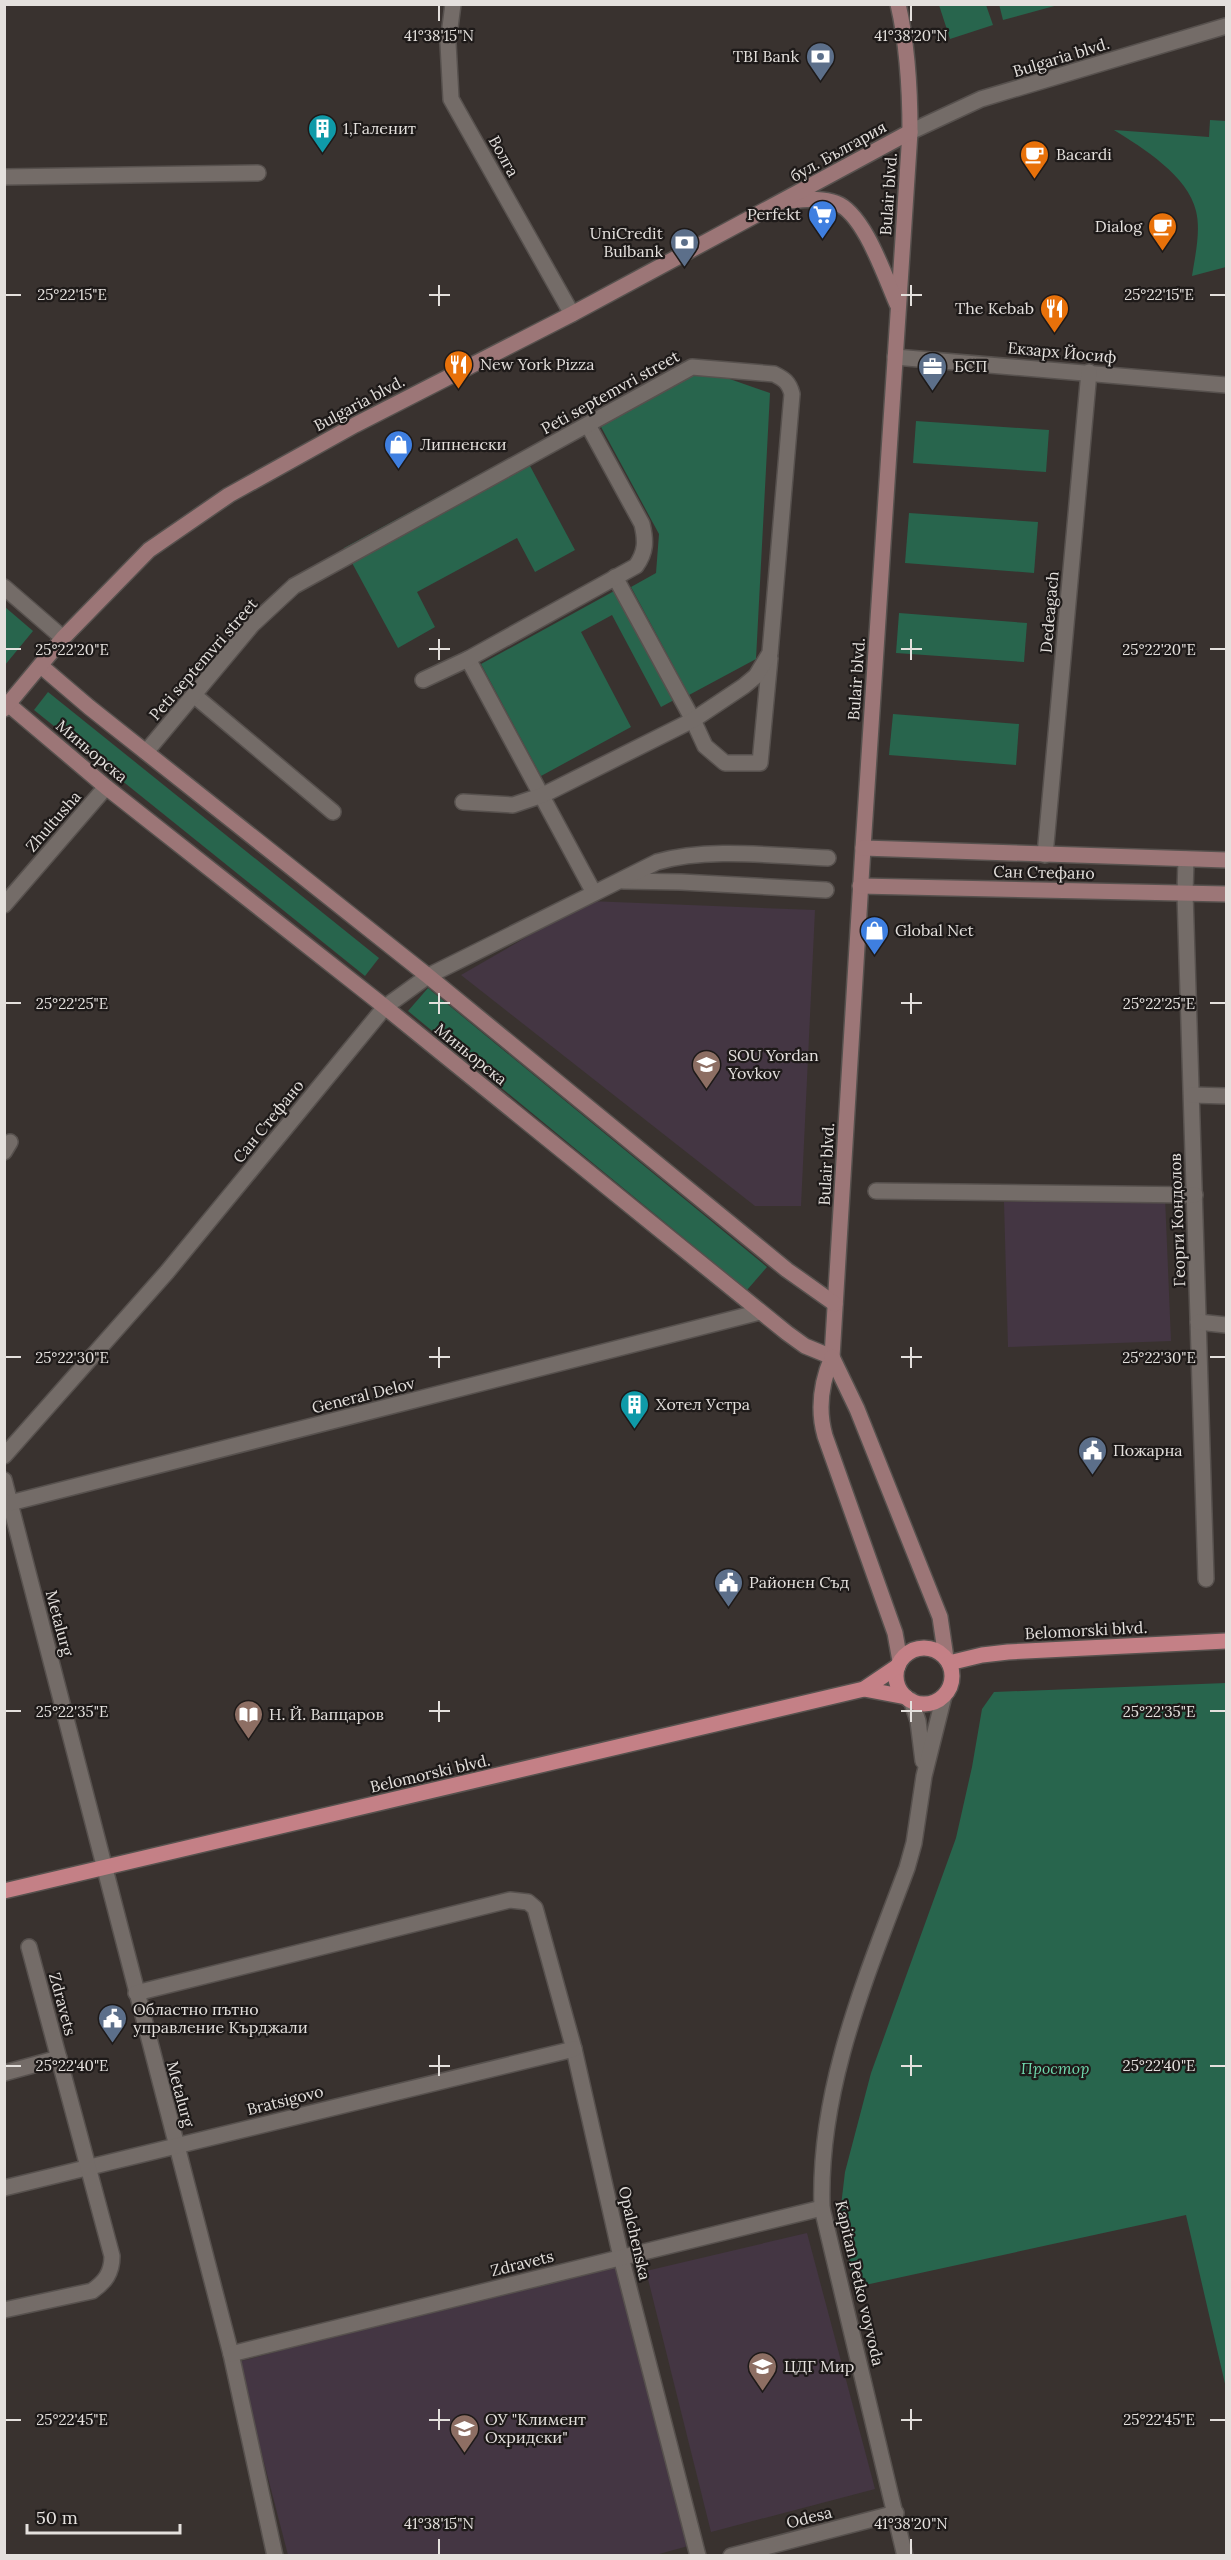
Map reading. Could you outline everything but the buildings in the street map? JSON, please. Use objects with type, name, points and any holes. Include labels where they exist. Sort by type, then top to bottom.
[{"type":"main road","name":"Bulair blvd.","points":[[898,4],[907,53],[910,88],[909,132],[860,886],[836,1304],[832,1357],[820,1404],[821,1422],[895,1633],[899,1664]]},
{"type":"main road","name":"бул. България","points":[[783,202],[909,132]]},
{"type":"main road","points":[[783,202],[829,200],[847,209],[863,230],[898,306]]},
{"type":"main road","name":"Bulgaria blvd.","points":[[6,706],[63,638],[149,550],[228,495],[355,425],[572,314],[783,202]]},
{"type":"main road","name":"Миньорска","points":[[41,666],[146,753],[428,976],[787,1270],[836,1304]]},
{"type":"main road","name":"Миньорска","points":[[6,706],[385,1007],[760,1312],[804,1346],[832,1357]]},
{"type":"main road","name":"Сан Стефано","points":[[863,848],[1227,860]]},
{"type":"main road","name":"Сан Стефано","points":[[860,886],[1227,894]]},
{"type":"main road","name":"Bulair blvd.","points":[[832,1357],[857,1409],[940,1617],[948,1661]]},
{"type":"main road","name":"Belomorski blvd.","points":[[948,1661],[1000,1653],[1227,1641]]},
{"type":"main road","points":[[925,1647],[939,1652],[948,1661],[952,1678],[944,1696],[928,1703],[909,1699],[897,1681],[899,1664],[910,1651],[925,1647]]},
{"type":"main road","name":"Belomorski blvd.","points":[[864,1689],[899,1664]]},
{"type":"main road","name":"Belomorski blvd.","points":[[4,1892],[864,1689],[889,1692],[909,1699]]},
{"type":"street","name":"Волга","points":[[453,4],[448,43],[452,99],[572,314]]},
{"type":"street","name":"Bulgaria blvd.","points":[[909,132],[981,99],[1227,26]]},
{"type":"street","points":[[4,177],[258,173]]},
{"type":"street","name":"Екзарх Йосиф","points":[[895,357],[1227,385]]},
{"type":"street","name":"Peti septemvri street","points":[[146,753],[252,624],[294,586],[692,367],[774,374],[784,379],[790,385],[792,394],[770,652],[750,681],[714,708],[693,720],[543,795],[513,805],[463,802]]},
{"type":"street","name":"Dedeagach","points":[[1046,855],[1089,372]]},
{"type":"street","points":[[423,680],[468,659],[636,566],[643,556],[646,539],[642,524],[588,425]]},
{"type":"street","points":[[615,577],[705,746],[725,763],[760,763],[770,652]]},
{"type":"street","points":[[4,587],[63,638]]},
{"type":"street","points":[[468,659],[594,893]]},
{"type":"street","points":[[195,696],[333,812]]},
{"type":"street","name":"Zhultusha","points":[[4,905],[106,787]]},
{"type":"street","name":"Сан Стефано","points":[[4,1456],[167,1272],[385,1007],[428,976],[657,862],[677,856],[699,854],[828,858]]},
{"type":"street","name":"Георги Кондолов","points":[[1186,859],[1185,893],[1206,1580]]},
{"type":"street","name":"Сан Стефано","points":[[617,881],[826,890]]},
{"type":"street","points":[[1192,1095],[1227,1096]]},
{"type":"street","points":[[876,1191],[1195,1195]]},
{"type":"street","name":"General Delov","points":[[7,1503],[760,1312]]},
{"type":"street","points":[[1198,1322],[1227,1325]]},
{"type":"street","name":"Metalurg","points":[[4,1480],[7,1503],[105,1867],[231,2354],[274,2556]]},
{"type":"street","name":"Kapitan Petko voyvoda","points":[[905,2556],[822,2208],[821,2173],[823,2145],[842,2049],[908,1868],[916,1833],[924,1776],[944,1696]]},
{"type":"street","name":"Kapitan Petko voyvoda","points":[[909,1699],[922,1742],[924,1776]]},
{"type":"street","name":"Opalchenska","points":[[136,1993],[510,1900],[528,1902],[535,1908],[574,2049],[621,2257],[699,2556]]},
{"type":"street","name":"Zdravets","points":[[4,2310],[92,2291],[104,2283],[112,2267],[112,2256],[29,1947]]},
{"type":"street","name":"Bratsigovo","points":[[4,2188],[574,2049]]},
{"type":"street","points":[[4,2073],[59,2058]]},
{"type":"street","name":"Zdravets","points":[[231,2354],[822,2208]]},
{"type":"street","name":"Odesa","points":[[731,2556],[896,2513]]},
{"type":"shaded area","name":"SOU Yordan Yovkov","points":[[589,901],[815,910],[801,1206],[755,1206],[461,975]]},
{"type":"shaded area","points":[[1165,1197],[1171,1341],[1008,1347],[1004,1202]]},
{"type":"shaded area","name":"ЦДГ Мир","points":[[807,2233],[875,2489],[711,2532],[646,2271]]},
{"type":"shaded area","name":"ОУ \"Климент Охридски\"","points":[[620,2259],[688,2546],[652,2556],[288,2555],[238,2362]]},
{"type":"green space","points":[[999,4],[1058,4],[1058,5],[1003,20]]},
{"type":"green space","points":[[939,5],[986,5],[993,25],[950,39]]},
{"type":"green space","points":[[1210,120],[1226,121],[1226,267],[1192,276],[1198,227],[1196,211],[1191,198],[1184,186],[1163,164],[1114,130],[1209,137]]},
{"type":"green space","points":[[704,370],[770,393],[756,659],[689,695],[631,587],[656,573],[659,534],[600,425]]},
{"type":"green space","points":[[916,421],[1049,430],[1046,472],[913,463]]},
{"type":"green space","points":[[522,451],[575,550],[535,572],[517,538],[417,592],[435,627],[398,648],[344,548]]},
{"type":"green space","points":[[909,513],[1038,522],[1034,573],[905,563]]},
{"type":"green space","points":[[616,590],[674,700],[661,707],[612,615],[581,632],[631,727],[541,776],[481,664]]},
{"type":"green space","points":[[5,607],[33,631],[5,665]]},
{"type":"green space","points":[[899,613],[1027,623],[1024,662],[896,653]]},
{"type":"green space","points":[[48,692],[379,958],[365,976],[34,710]]},
{"type":"green space","points":[[893,714],[1019,724],[1016,765],[889,755]]},
{"type":"green space","points":[[428,988],[767,1267],[747,1290],[408,1011]]},
{"type":"green space","name":"Простор","points":[[1226,1683],[1226,2388],[1186,2215],[856,2287],[844,2242],[840,2214],[845,2172],[871,2073],[956,1838],[982,1709],[994,1692]]},
{"type":"place","name":"TBI Bank","points":[[820,82]]},
{"type":"place","name":"1,Галенит","points":[[322,154]]},
{"type":"place","name":"Bacardi","points":[[1035,180]]},
{"type":"place","name":"Perfekt","points":[[822,240]]},
{"type":"place","name":"Dialog","points":[[1163,252]]},
{"type":"place","name":"UniCredit Bulbank","points":[[684,268]]},
{"type":"place","name":"The Kebab","points":[[1055,334]]},
{"type":"place","name":"New York Pizza","points":[[459,390]]},
{"type":"place","name":"БСП","points":[[933,392]]},
{"type":"place","name":"Липненски","points":[[399,470]]},
{"type":"place","name":"Global Net","points":[[874,956]]},
{"type":"place","name":"SOU Yordan Yovkov","points":[[707,1090]]},
{"type":"place","name":"Хотел Устра","points":[[635,1430]]},
{"type":"place","name":"Пожарна","points":[[1092,1476]]},
{"type":"place","name":"Районен Съд","points":[[728,1608]]},
{"type":"place","name":"Н. Й. Вапцаров","points":[[248,1740]]},
{"type":"place","name":"Областно пътно управление Кърджали","points":[[112,2044]]},
{"type":"place","name":"ЦДГ Мир","points":[[763,2392]]},
{"type":"place","name":"ОУ \"Климент Охридски\"","points":[[464,2454]]}]
